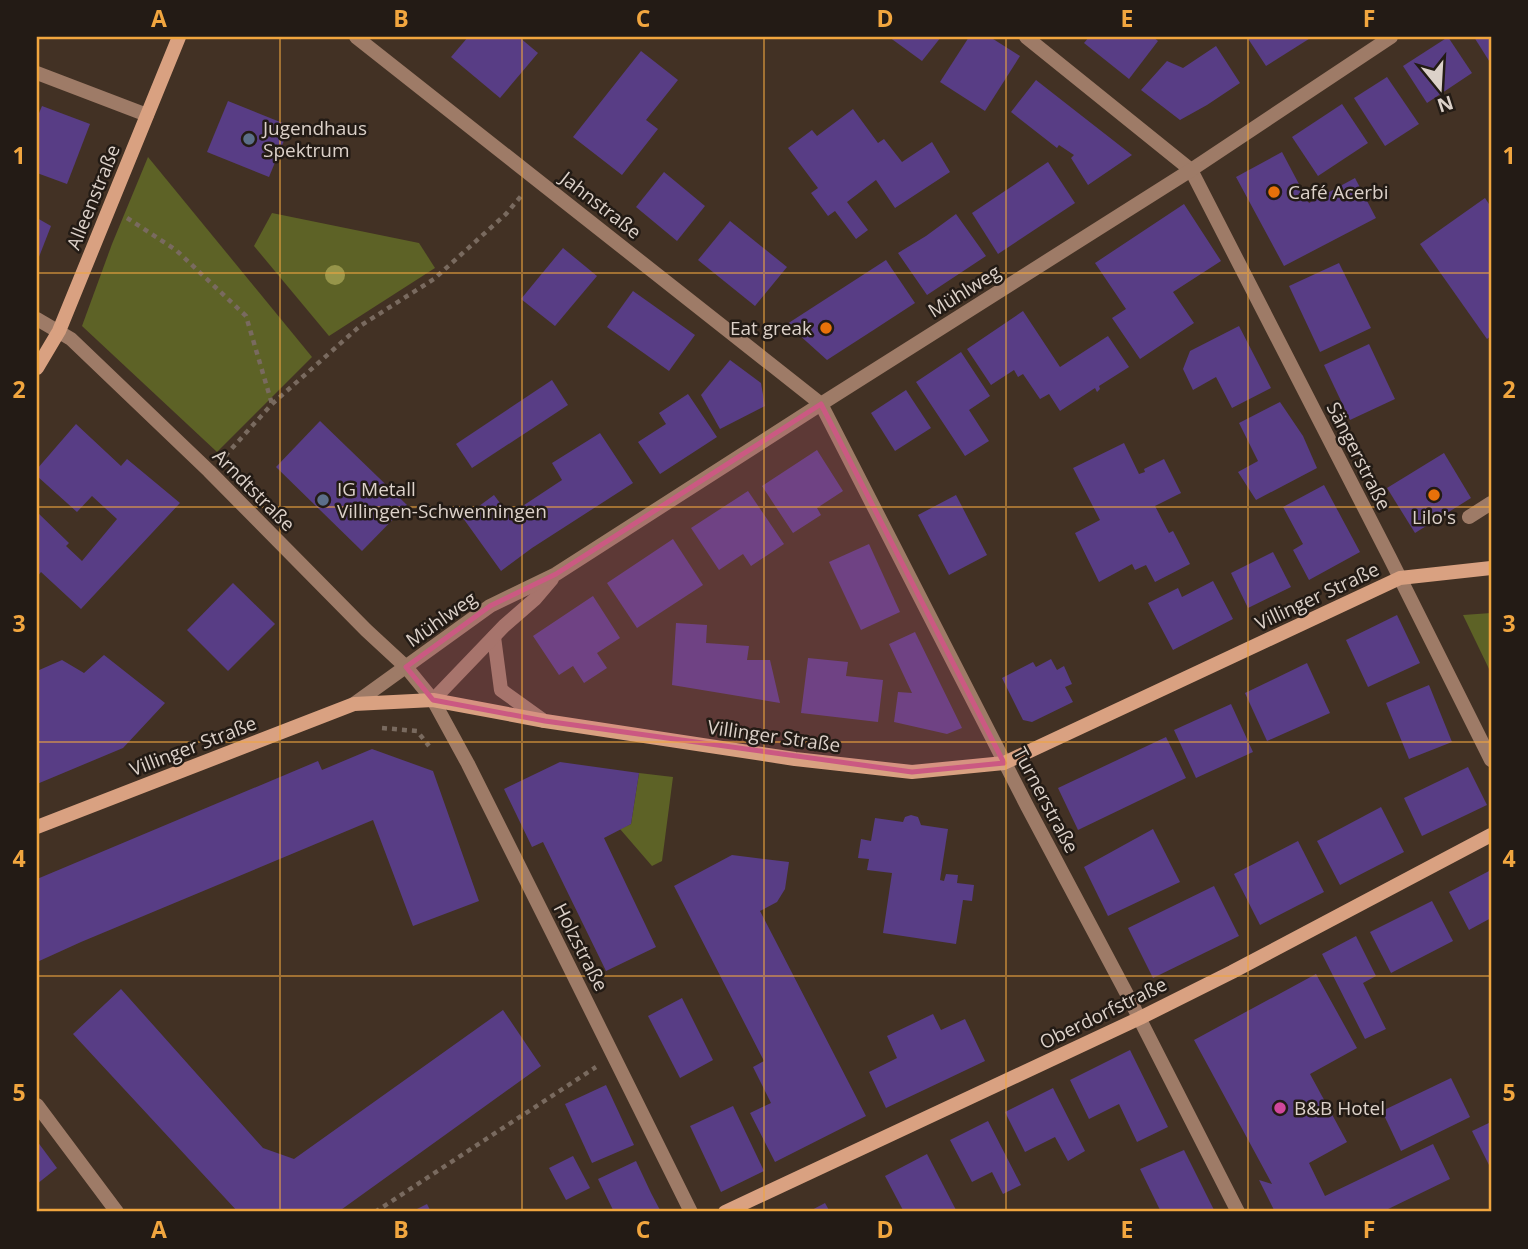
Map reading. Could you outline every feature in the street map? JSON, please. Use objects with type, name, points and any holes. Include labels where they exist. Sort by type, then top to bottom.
[{"type":"main road","name":"Alleenstraße","points":[[37,368],[59,331],[179,37]]},
{"type":"main road","name":"Villinger Straße","points":[[37,827],[354,704],[433,700],[545,721],[795,759],[912,772],[1004,763],[1400,578],[1491,568]]},
{"type":"main road","name":"Oberdorfstraße","points":[[725,1212],[1140,1018],[1491,835]]},
{"type":"street","name":"Jahnstraße","points":[[356,37],[821,404]]},
{"type":"street","points":[[1027,37],[1191,170]]},
{"type":"street","name":"Mühlweg","points":[[354,704],[490,607],[556,575],[1191,170],[1391,37]]},
{"type":"street","points":[[37,74],[147,115]]},
{"type":"street","name":"Sängerstraße","points":[[1191,170],[1491,760]]},
{"type":"street","name":"Arndtstraße","points":[[37,319],[59,331],[80,348],[209,471],[406,667],[433,700]]},
{"type":"street","name":"Turnerstraße","points":[[821,404],[1238,1212]]},
{"type":"street","points":[[1469,517],[1491,503]]},
{"type":"street","name":"Mühlweg","points":[[433,700],[556,575]]},
{"type":"street","points":[[494,637],[501,690],[545,721]]},
{"type":"street","name":"Holzstraße","points":[[433,700],[468,764],[691,1212]]},
{"type":"street","points":[[37,1105],[117,1212]]},
{"type":"path","points":[[224,457],[272,404],[360,326],[434,279],[506,214],[536,178]]},
{"type":"path","points":[[121,214],[176,250],[246,316],[272,404]]},
{"type":"path","points":[[371,727],[417,731]]},
{"type":"path","points":[[375,1212],[614,1055]]},
{"type":"highlighted area","points":[[821,404],[1004,763],[912,772],[545,721],[433,700],[406,667],[490,606],[556,574]]},
{"type":"green space","points":[[148,157],[312,357],[217,452],[82,326]]},
{"type":"green space","points":[[272,213],[419,243],[435,268],[329,336],[254,246]]},
{"type":"green space","points":[[1491,613],[1491,673],[1463,615]]},
{"type":"green space","points":[[639,773],[673,777],[662,861],[652,866],[620,829],[631,824]]},
{"type":"building","points":[[468,37],[519,37],[538,53],[500,98],[451,57]]},
{"type":"building","points":[[889,37],[941,37],[922,61]]},
{"type":"building","points":[[969,37],[990,37],[1020,56],[985,111],[940,82]]},
{"type":"building","points":[[1089,37],[1153,37],[1158,41],[1129,79],[1084,43]]},
{"type":"building","points":[[1247,37],[1312,37],[1266,66]]},
{"type":"building","points":[[1448,37],[1472,73],[1427,103],[1403,66]]},
{"type":"building","points":[[1474,37],[1491,37],[1491,64]]},
{"type":"building","points":[[1216,46],[1240,83],[1207,105],[1180,120],[1141,90],[1167,61],[1183,68]]},
{"type":"building","points":[[641,51],[678,80],[646,120],[658,129],[622,175],[573,137]]},
{"type":"building","points":[[1387,77],[1419,124],[1385,146],[1354,98]]},
{"type":"building","points":[[1036,80],[1132,155],[1088,185],[1071,158],[1074,155],[1059,145],[1057,148],[1011,112]]},
{"type":"building","name":"Jugendhaus Spektrum","points":[[228,101],[290,126],[269,177],[207,152]]},
{"type":"building","points":[[1342,104],[1368,143],[1318,176],[1292,137]]},
{"type":"building","points":[[42,106],[90,124],[67,184],[37,173],[37,118]]},
{"type":"building","points":[[853,109],[878,143],[884,139],[902,162],[932,142],[950,172],[895,208],[876,180],[847,202],[868,230],[856,239],[835,211],[828,216],[811,193],[818,188],[788,148],[812,130],[817,136]]},
{"type":"building","points":[[1282,152],[1309,203],[1355,178],[1376,218],[1284,266],[1236,177]]},
{"type":"building","points":[[1048,162],[1075,203],[998,254],[972,213]]},
{"type":"building","points":[[664,172],[705,206],[677,241],[636,207]]},
{"type":"building","points":[[1485,198],[1491,207],[1491,336],[1487,339],[1420,244]]},
{"type":"building","points":[[1184,204],[1221,261],[1173,292],[1194,323],[1140,359],[1112,318],[1126,309],[1095,263]]},
{"type":"building","points":[[956,214],[986,256],[927,295],[898,253]]},
{"type":"building","points":[[37,218],[51,226],[37,262]]},
{"type":"building","points":[[730,221],[787,267],[755,306],[698,260]]},
{"type":"building","points":[[563,248],[597,276],[555,326],[521,299]]},
{"type":"building","points":[[886,260],[915,303],[872,331],[827,360],[787,324]]},
{"type":"building","points":[[1339,263],[1371,328],[1320,352],[1289,286]]},
{"type":"building","points":[[633,291],[695,335],[669,371],[607,327]]},
{"type":"building","points":[[1023,311],[1060,367],[1108,336],[1129,367],[1099,386],[1097,392],[1095,388],[1060,411],[1049,394],[1040,399],[1023,374],[1018,377],[1014,370],[991,385],[967,349]]},
{"type":"building","points":[[1239,326],[1271,388],[1232,408],[1216,377],[1193,390],[1183,369],[1190,351]]},
{"type":"building","points":[[1369,344],[1395,399],[1350,420],[1324,365]]},
{"type":"building","points":[[961,352],[990,396],[969,410],[989,441],[965,456],[916,382]]},
{"type":"building","points":[[730,360],[761,383],[765,406],[720,429],[701,395]]},
{"type":"building","points":[[552,380],[568,405],[472,468],[456,444]]},
{"type":"building","points":[[906,390],[931,428],[895,451],[871,413]]},
{"type":"building","points":[[688,394],[717,437],[660,474],[638,442],[666,424],[659,413]]},
{"type":"building","points":[[1280,402],[1303,436],[1317,468],[1256,500],[1238,472],[1258,461],[1239,423]]},
{"type":"building","points":[[320,421],[407,505],[362,551],[276,467]]},
{"type":"building","points":[[76,424],[121,466],[127,459],[180,503],[81,609],[41,572],[37,577],[37,512],[69,543],[66,546],[82,561],[117,519],[92,496],[77,512],[37,476],[37,469]]},
{"type":"building","points":[[600,433],[633,483],[501,571],[463,518],[494,495],[509,515],[562,480],[552,463]]},
{"type":"building","points":[[1124,443],[1139,474],[1164,459],[1181,493],[1155,506],[1169,533],[1173,531],[1190,564],[1155,582],[1146,565],[1135,570],[1132,564],[1099,582],[1075,533],[1100,520],[1073,468]]},
{"type":"building","points":[[817,450],[843,491],[817,508],[821,515],[793,533],[762,486]]},
{"type":"building","points":[[1444,453],[1471,498],[1415,533],[1387,488]]},
{"type":"building","points":[[1324,485],[1360,552],[1309,580],[1293,550],[1303,544],[1283,507]]},
{"type":"building","points":[[748,491],[784,544],[751,566],[743,554],[719,570],[691,528]]},
{"type":"building","points":[[956,495],[987,555],[949,575],[918,515]]},
{"type":"building","points":[[673,539],[703,585],[637,628],[607,583]]},
{"type":"building","points":[[869,544],[900,612],[861,630],[829,562]]},
{"type":"building","points":[[1273,552],[1291,587],[1248,608],[1231,573]]},
{"type":"building","points":[[1213,581],[1233,619],[1173,650],[1148,603],[1178,588],[1182,597]]},
{"type":"building","points":[[233,583],[275,624],[228,671],[187,630]]},
{"type":"building","points":[[593,596],[620,638],[597,653],[607,668],[584,683],[573,666],[559,675],[533,636]]},
{"type":"building","points":[[1397,615],[1420,663],[1368,687],[1346,640]]},
{"type":"building","points":[[676,623],[707,625],[706,643],[749,646],[747,660],[770,660],[780,703],[672,685]]},
{"type":"building","points":[[915,632],[962,728],[947,734],[894,722],[898,692],[912,693],[889,644]]},
{"type":"building","points":[[104,655],[165,703],[123,748],[37,784],[37,671],[62,660],[84,673]]},
{"type":"building","points":[[808,658],[848,662],[846,676],[883,680],[878,722],[801,713]]},
{"type":"building","points":[[1051,659],[1057,670],[1064,666],[1072,684],[1065,687],[1073,702],[1032,722],[1023,720],[1002,678],[1033,662],[1036,667]]},
{"type":"building","points":[[1307,663],[1330,713],[1267,741],[1245,693]]},
{"type":"building","points":[[1429,685],[1452,742],[1409,759],[1386,703]]},
{"type":"building","points":[[1231,704],[1253,752],[1196,778],[1174,730]]},
{"type":"building","points":[[1166,737],[1186,778],[1078,830],[1058,788]]},
{"type":"building","points":[[372,749],[433,771],[479,901],[413,926],[373,820],[37,962],[37,879],[318,761],[322,770]]},
{"type":"building","points":[[560,762],[639,773],[631,824],[604,838],[656,947],[606,971],[543,842],[532,847],[504,789]]},
{"type":"building","points":[[1468,767],[1487,805],[1422,836],[1404,798]]},
{"type":"building","points":[[1381,807],[1404,852],[1340,885],[1317,841]]},
{"type":"building","points":[[905,817],[918,817],[921,825],[948,829],[940,880],[944,881],[946,874],[958,875],[957,883],[974,885],[972,901],[963,900],[956,944],[883,933],[892,873],[867,870],[869,859],[858,858],[861,839],[871,841],[875,818],[903,822]]},
{"type":"building","points":[[1153,829],[1180,882],[1108,916],[1084,867]]},
{"type":"building","points":[[1298,841],[1324,892],[1260,925],[1234,874]]},
{"type":"building","points":[[732,855],[789,862],[785,889],[777,902],[760,911],[866,1116],[775,1162],[750,1113],[771,1103],[753,1067],[764,1061],[674,886]]},
{"type":"building","points":[[1491,870],[1491,918],[1469,930],[1449,892]]},
{"type":"building","points":[[1214,886],[1239,936],[1153,978],[1128,928]]},
{"type":"building","points":[[1432,901],[1453,941],[1391,973],[1370,932]]},
{"type":"building","points":[[1356,936],[1376,976],[1363,983],[1386,1029],[1365,1039],[1322,954]]},
{"type":"building","name":"B&B Hotel","points":[[1316,974],[1357,1048],[1310,1074],[1347,1142],[1309,1163],[1325,1196],[1433,1144],[1450,1179],[1382,1212],[1275,1212],[1259,1180],[1272,1184],[1194,1040]]},
{"type":"building","points":[[121,989],[263,1148],[294,1159],[503,1010],[541,1066],[338,1212],[238,1212],[73,1034]]},
{"type":"building","points":[[682,998],[713,1060],[680,1078],[648,1016]]},
{"type":"building","points":[[933,1014],[941,1030],[965,1019],[985,1061],[886,1108],[869,1072],[897,1058],[887,1036]]},
{"type":"building","points":[[1130,1050],[1168,1127],[1137,1142],[1119,1104],[1089,1119],[1070,1080]]},
{"type":"building","points":[[1451,1078],[1470,1117],[1401,1151],[1382,1111]]},
{"type":"building","points":[[606,1085],[634,1145],[592,1163],[565,1104]]},
{"type":"building","points":[[1053,1088],[1085,1151],[1068,1161],[1055,1137],[1025,1152],[1005,1112]]},
{"type":"building","points":[[733,1106],[764,1171],[721,1192],[690,1126]]},
{"type":"building","points":[[988,1121],[1021,1185],[1003,1194],[992,1172],[972,1182],[950,1140]]},
{"type":"building","points":[[1491,1122],[1491,1169],[1472,1131]]},
{"type":"building","points":[[37,1141],[57,1168],[37,1184]]},
{"type":"building","points":[[1184,1150],[1215,1212],[1161,1212],[1140,1169]]},
{"type":"building","points":[[927,1154],[957,1212],[904,1212],[885,1176]]},
{"type":"building","points":[[573,1156],[590,1188],[566,1200],[549,1168]]},
{"type":"building","points":[[636,1161],[661,1212],[614,1212],[598,1179]]},
{"type":"building","points":[[825,1203],[830,1212],[808,1212]]},
{"type":"building","points":[[427,1204],[431,1212],[411,1212]]},
{"type":"place","name":"Jugendhaus Spektrum","points":[[249,139]]},
{"type":"place","name":"Café Acerbi","points":[[1274,192]]},
{"type":"place","name":"Eat greak","points":[[826,328]]},
{"type":"place","name":"Lilo's","points":[[1434,495]]},
{"type":"place","name":"IG Metall Villingen-Schwenningen","points":[[323,500]]},
{"type":"place","name":"B&B Hotel","points":[[1280,1108]]}]
